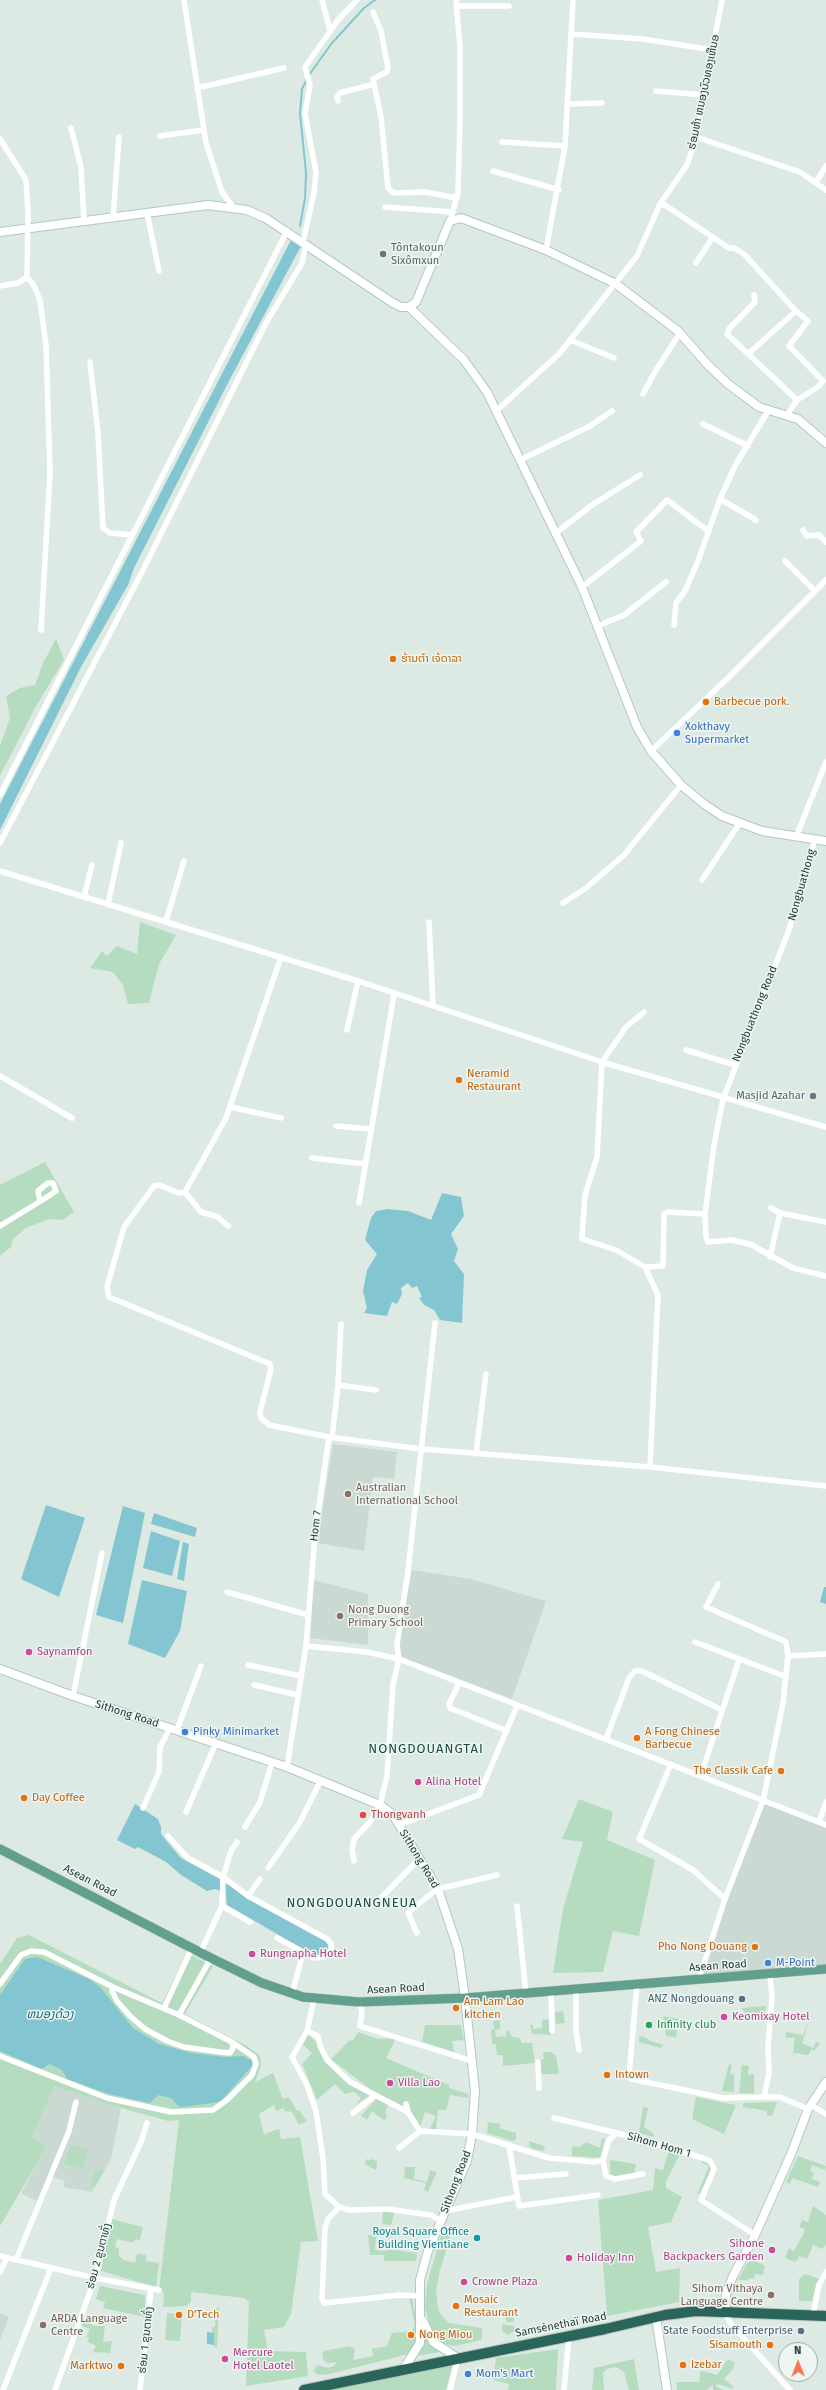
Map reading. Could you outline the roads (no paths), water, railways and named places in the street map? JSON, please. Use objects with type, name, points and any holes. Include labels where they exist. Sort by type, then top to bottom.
[{"type":"highway","name":"Samsènethaï Road","points":[[304,2390],[569,2335],[605,2329],[656,2317],[696,2311],[826,2316]]},
{"type":"main road","name":"Asean Road","points":[[0,1849],[211,1958],[292,1994],[314,1999],[359,2002],[465,1998],[552,1990],[770,1975],[826,1969]]},
{"type":"street","points":[[184,0],[204,130],[222,192],[234,208]]},
{"type":"street","points":[[322,0],[330,30]]},
{"type":"street","points":[[0,844],[142,572],[266,323],[302,263],[316,182],[316,172],[305,114],[310,85],[305,73],[305,67],[330,30],[357,0]]},
{"type":"street","points":[[546,250],[559,190],[565,146],[573,0]]},
{"type":"street","name":"ຮ່ອມຫ້າ ຫນອງບົວທອງເຫືນອ","points":[[496,411],[559,354],[637,256],[660,204],[687,165],[696,137],[705,95],[722,0]]},
{"type":"street","points":[[0,232],[208,205],[247,210],[267,219],[287,231],[393,303],[400,307],[409,307],[416,302],[450,221],[457,198],[460,119],[460,47],[456,3],[509,6]]},
{"type":"street","points":[[373,12],[381,31],[388,68],[385,73],[374,77],[374,84],[382,124],[388,188],[394,193],[425,192],[457,198]]},
{"type":"street","points":[[571,34],[643,39],[713,50]]},
{"type":"street","points":[[197,88],[284,68]]},
{"type":"street","points":[[338,101],[337,97],[340,93],[374,84]]},
{"type":"street","points":[[656,91],[705,95]]},
{"type":"street","points":[[567,104],[602,103]]},
{"type":"street","points":[[71,128],[81,167],[84,221]]},
{"type":"street","points":[[160,136],[204,130]]},
{"type":"street","points":[[113,218],[119,137]]},
{"type":"street","points":[[696,137],[775,162],[800,172],[826,190]]},
{"type":"street","points":[[0,139],[26,180],[27,277],[33,284],[40,300],[46,345],[50,473],[41,630]]},
{"type":"street","points":[[502,142],[565,146]]},
{"type":"street","points":[[816,182],[826,166]]},
{"type":"street","points":[[493,171],[559,190]]},
{"type":"street","points":[[660,204],[665,205],[713,237],[744,254],[796,312],[808,322],[789,346],[824,378],[818,388],[797,400],[787,415]]},
{"type":"street","points":[[385,207],[453,212]]},
{"type":"street","points":[[147,213],[159,271]]},
{"type":"street","points":[[450,221],[461,218],[546,250],[616,284],[680,333],[708,365],[728,384],[768,411],[798,419],[826,443]]},
{"type":"street","points":[[0,795],[287,231]]},
{"type":"street","points":[[696,263],[713,237]]},
{"type":"street","points":[[0,286],[18,283],[27,277]]},
{"type":"street","points":[[754,295],[756,302],[727,332],[727,334],[797,400]]},
{"type":"street","points":[[409,307],[464,360],[476,374],[496,411],[582,587],[637,727],[651,751],[680,785],[704,804],[739,824],[762,831],[826,841]]},
{"type":"street","points":[[748,354],[796,312]]},
{"type":"street","points":[[643,394],[656,370],[680,333]]},
{"type":"street","points":[[570,340],[614,358]]},
{"type":"street","points":[[90,362],[98,433],[103,528],[110,533],[132,535]]},
{"type":"street","points":[[520,460],[590,426],[612,411]]},
{"type":"street","points":[[674,625],[676,603],[685,591],[720,499],[735,466],[768,411]]},
{"type":"street","points":[[703,424],[748,446]]},
{"type":"street","points":[[556,533],[592,505],[640,474]]},
{"type":"street","points":[[720,499],[756,520]]},
{"type":"street","points":[[582,587],[641,541],[636,532],[667,500],[708,531]]},
{"type":"street","points":[[803,530],[807,536],[819,535],[826,542]]},
{"type":"street","points":[[785,561],[815,591]]},
{"type":"street","points":[[651,751],[728,678],[826,580]]},
{"type":"street","points":[[598,626],[624,615],[666,582]]},
{"type":"street","points":[[796,837],[826,762]]},
{"type":"street","points":[[562,903],[586,888],[624,855],[680,785]]},
{"type":"street","points":[[702,880],[739,824]]},
{"type":"street","name":"Nongbuathong","points":[[789,930],[815,839]]},
{"type":"street","points":[[108,904],[120,843]]},
{"type":"street","points":[[166,921],[184,861]]},
{"type":"street","points":[[84,897],[92,864]]},
{"type":"street","points":[[0,871],[358,981],[602,1062],[723,1099],[826,1127]]},
{"type":"street","points":[[429,922],[433,1006]]},
{"type":"street","name":"Nongbuathong Road","points":[[770,1257],[750,1244],[737,1241],[707,1241],[705,1214],[714,1145],[723,1099],[789,930]]},
{"type":"street","points":[[185,1192],[220,1130],[230,1107],[281,958]]},
{"type":"street","points":[[347,1030],[358,981]]},
{"type":"street","points":[[359,1203],[394,994]]},
{"type":"street","points":[[644,1012],[626,1027],[602,1062],[597,1157],[585,1194],[582,1240],[616,1250],[646,1267],[663,1266],[664,1214],[667,1212],[705,1214]]},
{"type":"street","points":[[686,1050],[735,1065]]},
{"type":"street","points":[[0,1076],[72,1118]]},
{"type":"street","points":[[230,1107],[281,1118]]},
{"type":"street","points":[[336,1126],[371,1129]]},
{"type":"street","points":[[312,1158],[366,1164]]},
{"type":"street","points":[[185,1192],[179,1193],[156,1185],[141,1202],[124,1227],[119,1238],[106,1293],[109,1297],[267,1362],[271,1369],[260,1412],[264,1422],[268,1425],[330,1437],[421,1449],[650,1467],[826,1486]]},
{"type":"street","points":[[185,1192],[201,1212],[218,1217],[228,1226]]},
{"type":"street","points":[[0,1226],[40,1201]]},
{"type":"street","points":[[771,1208],[780,1213],[826,1222]]},
{"type":"street","points":[[780,1213],[770,1257],[793,1268],[826,1276]]},
{"type":"street","points":[[646,1267],[658,1295],[650,1467]]},
{"type":"street","points":[[354,1861],[352,1850],[354,1839],[370,1822],[380,1805],[387,1776],[393,1684],[399,1659],[397,1645],[408,1571],[435,1323]]},
{"type":"street","name":"Hom 7","points":[[287,1767],[306,1646],[315,1535],[338,1385],[341,1324]]},
{"type":"street","points":[[476,1454],[486,1374]]},
{"type":"street","points":[[338,1385],[376,1390]]},
{"type":"street","points":[[73,1696],[102,1553]]},
{"type":"street","points":[[699,1979],[725,1899],[763,1801],[783,1703],[784,1676],[788,1656],[786,1642],[706,1607],[718,1584]]},
{"type":"street","points":[[227,1592],[308,1615]]},
{"type":"street","points":[[696,1642],[739,1660],[784,1676]]},
{"type":"street","points":[[306,1646],[367,1652],[399,1659],[517,1706],[701,1775],[826,1825]]},
{"type":"street","points":[[788,1656],[826,1654]]},
{"type":"street","points":[[701,1775],[739,1660]]},
{"type":"street","points":[[248,1665],[301,1676]]},
{"type":"street","points":[[143,1808],[159,1772],[160,1747],[174,1729],[201,1666]]},
{"type":"street","name":"Sithong Road","points":[[0,1669],[73,1696],[287,1767],[380,1805],[393,1815],[438,1890],[458,1949],[465,1998],[475,2091],[472,2134],[467,2161],[428,2252],[420,2280],[420,2343],[402,2370]]},
{"type":"street","points":[[606,1739],[629,1678],[636,1671],[642,1671],[722,1710]]},
{"type":"street","points":[[459,1683],[449,1704],[450,1708],[508,1731]]},
{"type":"street","points":[[254,1685],[298,1695]]},
{"type":"street","points":[[399,1825],[479,1795],[508,1731],[517,1706]]},
{"type":"street","points":[[186,1812],[216,1743]]},
{"type":"street","points":[[245,1827],[260,1802],[272,1762]]},
{"type":"street","points":[[671,1764],[639,1839],[692,1870],[725,1899]]},
{"type":"street","points":[[268,1868],[300,1822],[321,1780]]},
{"type":"street","points":[[819,1822],[826,1802]]},
{"type":"street","points":[[168,1836],[184,1855],[223,1878],[248,1896],[327,1939],[331,1944],[328,1954],[320,1959],[303,1953],[277,1938]]},
{"type":"street","points":[[164,2008],[222,1906],[223,1878],[231,1852],[237,1842]]},
{"type":"street","points":[[380,1899],[419,1859]]},
{"type":"street","points":[[417,1933],[408,1913],[438,1890],[497,1875]]},
{"type":"street","points":[[248,1896],[260,1879]]},
{"type":"street","points":[[222,1906],[250,1922]]},
{"type":"street","points":[[517,1906],[526,1993]]},
{"type":"street","points":[[0,1984],[21,1955],[31,1951],[44,1952],[113,1987],[164,2008],[232,2042],[254,2057],[256,2064],[252,2075],[227,2100],[212,2110],[171,2112],[107,2098],[0,2056]]},
{"type":"street","points":[[292,1994],[303,1953]]},
{"type":"street","points":[[179,2015],[211,1958]]},
{"type":"street","points":[[764,2097],[769,2074],[768,2047],[772,1996],[770,1975]]},
{"type":"street","points":[[637,1984],[629,2075],[631,2079],[723,2098],[780,2097],[826,2114]]},
{"type":"street","points":[[113,1987],[112,1992],[116,2001],[130,2016],[145,2029],[167,2041],[184,2047],[230,2053],[233,2048],[232,2042]]},
{"type":"street","points":[[576,1989],[576,2030],[579,2050]]},
{"type":"street","points":[[552,1990],[552,2031]]},
{"type":"street","points":[[314,1999],[307,2031],[292,2057],[307,2085],[316,2111],[323,2159],[324,2191],[327,2197],[339,2207],[349,2210],[387,2209],[431,2216],[441,2221]]},
{"type":"street","points":[[359,2002],[362,2012],[360,2026],[472,2061]]},
{"type":"street","points":[[307,2031],[318,2036],[320,2046],[327,2060],[350,2082],[374,2096],[408,2112]]},
{"type":"street","points":[[538,2062],[539,2088]]},
{"type":"street","points":[[790,2390],[731,2324],[725,2312],[726,2294],[755,2235],[792,2152],[810,2107],[826,2082]]},
{"type":"street","points":[[353,2113],[374,2096]]},
{"type":"street","points":[[16,2260],[68,2131],[76,2102]]},
{"type":"street","points":[[406,2104],[408,2112],[420,2131]]},
{"type":"street","points":[[554,2118],[617,2133]]},
{"type":"street","name":"ຮ່ອມ 2 ຂູນຕາທົ່ງ","points":[[55,2390],[95,2278],[114,2200],[141,2142],[147,2123]]},
{"type":"street","points":[[399,2148],[420,2131],[472,2134],[549,2158],[594,2162],[603,2160],[606,2176],[615,2179],[643,2174]]},
{"type":"street","name":"Sihom Hom 1","points":[[603,2160],[609,2140],[617,2133],[710,2161],[714,2169],[712,2177],[701,2198],[702,2200],[755,2235]]},
{"type":"street","points":[[510,2145],[517,2204],[523,2206],[598,2195]]},
{"type":"street","points":[[514,2178],[566,2174]]},
{"type":"street","points":[[445,2211],[517,2196]]},
{"type":"street","points":[[339,2207],[328,2219],[325,2228],[322,2299],[324,2303],[400,2295],[419,2296]]},
{"type":"street","points":[[0,2256],[95,2278],[159,2290]]},
{"type":"street","points":[[0,2272],[7,2258]]},
{"type":"street","points":[[3,2390],[50,2268]]},
{"type":"street","points":[[813,2315],[819,2285],[826,2272]]},
{"type":"street","name":"ຮ່ອມ 1 ຂູນຕາທົ່ງ","points":[[140,2390],[151,2289]]},
{"type":"street","name":"Sithong Road","points":[[420,2310],[426,2329],[433,2342],[458,2358]]},
{"type":"street","points":[[656,2317],[667,2390]]},
{"type":"street","points":[[564,2390],[569,2335]]},
{"type":"street","points":[[450,2390],[458,2358]]},
{"type":"water","points":[[291,240],[301,246],[230,379],[134,568],[128,585],[81,667],[0,830],[0,804]]},
{"type":"water","points":[[442,1193],[461,1197],[464,1216],[451,1234],[458,1249],[454,1261],[464,1274],[462,1323],[440,1320],[434,1310],[424,1305],[419,1298],[422,1297],[417,1286],[412,1288],[408,1283],[401,1288],[402,1294],[397,1304],[392,1302],[387,1316],[364,1313],[367,1308],[363,1291],[367,1270],[377,1254],[365,1240],[371,1218],[376,1211],[388,1209],[408,1211],[431,1220]]},
{"type":"water","points":[[46,1505],[85,1518],[59,1597],[21,1579]]},
{"type":"water","points":[[123,1506],[145,1513],[123,1623],[96,1615]]},
{"type":"water","points":[[154,1513],[197,1528],[195,1537],[151,1524]]},
{"type":"water","points":[[151,1531],[180,1541],[172,1576],[143,1568]]},
{"type":"water","points":[[183,1542],[189,1544],[184,1581],[177,1579]]},
{"type":"water","points":[[142,1580],[187,1591],[180,1631],[165,1658],[128,1644]]},
{"type":"water","points":[[824,1587],[826,1587],[826,1604],[820,1602]]},
{"type":"water","points":[[135,1804],[158,1819],[161,1827],[161,1834],[181,1858],[220,1879],[220,1891],[215,1889],[207,1891],[181,1875],[166,1862],[138,1847],[135,1849],[117,1840]]},
{"type":"water","points":[[225,1883],[329,1943],[329,1950],[324,1955],[315,1956],[227,1905]]},
{"type":"water","name":"ຫນອງດ້ວງ","points":[[37,1957],[89,1979],[100,1987],[133,2028],[159,2044],[191,2053],[224,2057],[243,2056],[252,2061],[252,2066],[220,2102],[180,2107],[171,2098],[158,2095],[150,2103],[109,2094],[67,2079],[62,2070],[50,2064],[42,2069],[0,2051],[0,1995],[25,1959]]},
{"type":"water","points":[[207,2332],[214,2333],[214,2345],[207,2344]]},
{"type":"waterway","points":[[309,75],[332,43],[364,8],[375,0]]},
{"type":"waterway","points":[[300,226],[305,198],[306,173],[300,113],[302,89],[307,79]]},
{"type":"place","name":"Tôntakoun Sixômxun","points":[[383,254]]},
{"type":"place","name":"ຮ້ານຕຳ ເຈ້ດາລາ","points":[[393,659]]},
{"type":"place","name":"Barbecue pork.","points":[[706,702]]},
{"type":"place","name":"Xokthavy Supermarket","points":[[677,733]]},
{"type":"place","name":"Neramid Restaurant","points":[[459,1080]]},
{"type":"place","name":"Masjid Azahar","points":[[813,1096]]},
{"type":"place","name":"Australian International School","points":[[348,1494]]},
{"type":"place","name":"Nong Duong Primary School","points":[[340,1616]]},
{"type":"place","name":"Saynamfon","points":[[29,1652]]},
{"type":"place","name":"Pinky Minimarket","points":[[185,1732]]},
{"type":"place","name":"A Fong Chinese Barbecue","points":[[637,1738]]},
{"type":"place","name":"The Classik Cafe","points":[[781,1771]]},
{"type":"place","name":"Alina Hotel","points":[[418,1782]]},
{"type":"place","name":"Day Coffee","points":[[24,1798]]},
{"type":"place","name":"Thongvanh","points":[[363,1815]]},
{"type":"place","name":"Pho Nong Douang","points":[[755,1947]]},
{"type":"place","name":"Rungnapha Hotel","points":[[252,1954]]},
{"type":"place","name":"M-Point","points":[[768,1963]]},
{"type":"place","name":"ANZ Nongdouang","points":[[742,1999]]},
{"type":"place","name":"Am Lam Lao kitchen","points":[[456,2008]]},
{"type":"place","name":"Keomixay Hotel","points":[[724,2017]]},
{"type":"place","name":"Infinity club","points":[[649,2025]]},
{"type":"place","name":"Intown","points":[[607,2075]]},
{"type":"place","name":"Villa Lao","points":[[390,2083]]},
{"type":"place","name":"Royal Square Office Building Vientiane","points":[[477,2238]]},
{"type":"place","name":"Sihone Backpackers Garden","points":[[772,2250]]},
{"type":"place","name":"Holiday Inn","points":[[569,2258]]},
{"type":"place","name":"Crowne Plaza","points":[[464,2282]]},
{"type":"place","name":"Sihom Vithaya Language Centre","points":[[771,2295]]},
{"type":"place","name":"Mosaic Restaurant","points":[[456,2306]]},
{"type":"place","name":"D'Tech","points":[[179,2315]]},
{"type":"place","name":"ARDA Language Centre","points":[[43,2325]]},
{"type":"place","name":"State Foodstuff Enterprise","points":[[801,2331]]},
{"type":"place","name":"Nong Miou","points":[[411,2335]]},
{"type":"place","name":"Sisamouth","points":[[770,2345]]},
{"type":"place","name":"Mercure Hotel Laotel","points":[[225,2359]]},
{"type":"place","name":"Izebar","points":[[683,2365]]},
{"type":"place","name":"Marktwo","points":[[121,2366]]},
{"type":"place","name":"Mom's Mart","points":[[468,2374]]},
{"type":"district","name":"NONGDOUANGTAI","points":[[426,1749]]},
{"type":"district","name":"NONGDOUANGNEUA","points":[[352,1903]]}]
